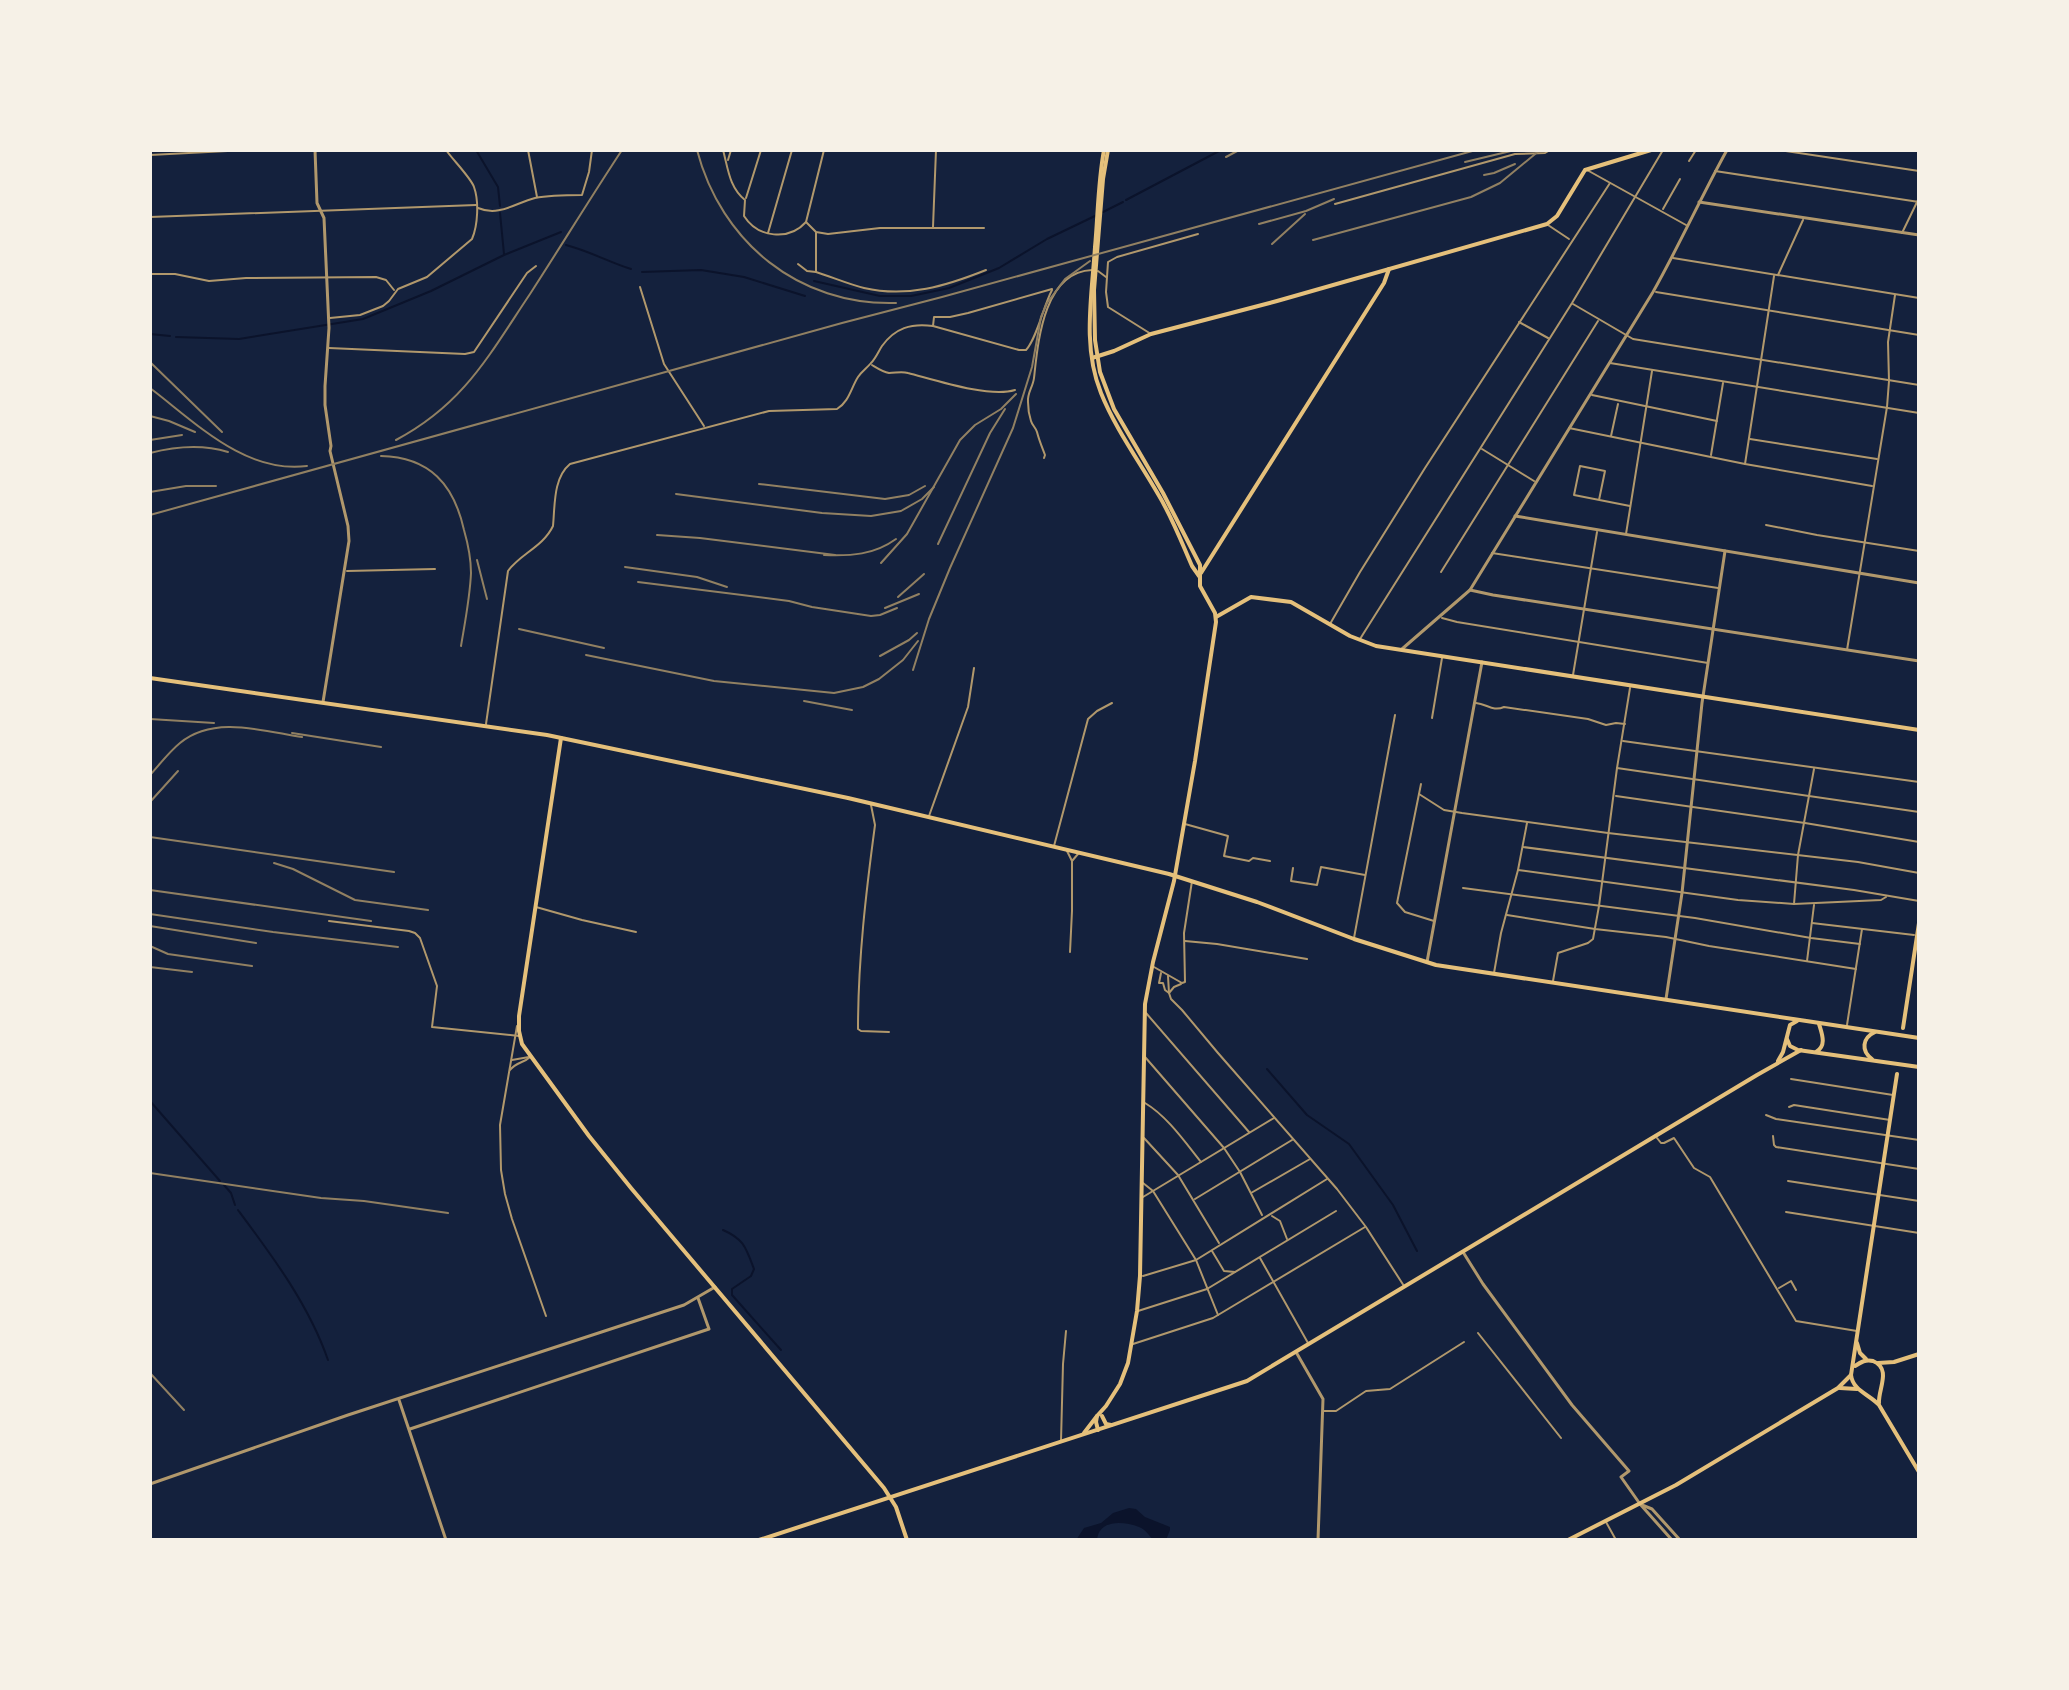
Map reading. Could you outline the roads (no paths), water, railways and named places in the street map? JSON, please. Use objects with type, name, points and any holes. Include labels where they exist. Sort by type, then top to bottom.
[{"type":"main road","points":[[1106,150],[1092,290],[1095,357],[1101,392],[1159,495],[1199,576]]},
{"type":"main road","points":[[1095,357],[1151,334],[1547,224],[1557,216],[1585,170],[1634,152],[1651,150]]},
{"type":"main road","points":[[1199,576],[1384,283],[1389,269]]},
{"type":"main road","points":[[1083,1435],[1105,1409],[1124,1376],[1132,1345],[1140,1276],[1145,1012],[1184,823],[1216,617],[1201,588],[1200,565],[1114,409],[1095,357]]},
{"type":"main road","points":[[1197,562],[1208,563]]},
{"type":"main road","points":[[1216,617],[1253,597],[1293,603],[1359,641],[1400,651],[1919,730]]},
{"type":"main road","points":[[150,678],[561,738],[871,804],[1174,876],[1427,962],[1817,1023],[1848,1025],[1916,1038]]},
{"type":"main road","points":[[561,738],[517,1036],[589,1136],[892,1497],[907,1540]]},
{"type":"main road","points":[[1916,1038],[1903,1028],[1919,923]]},
{"type":"main road","points":[[1773,1066],[1782,1055],[1787,1039],[1786,1022],[1780,1017]]},
{"type":"main road","points":[[1788,1029],[1799,1020]]},
{"type":"main road","points":[[1814,1052],[1820,1050],[1823,1044],[1817,1023]]},
{"type":"main road","points":[[1890,1034],[1903,1028]]},
{"type":"main road","points":[[1874,1061],[1867,1056],[1864,1046],[1868,1036],[1876,1031]]},
{"type":"main road","points":[[1787,1039],[1792,1047],[1801,1050],[1919,1067]]},
{"type":"main road","points":[[759,1540],[1239,1384],[1801,1050]]},
{"type":"main road","points":[[1857,1389],[1852,1372],[1897,1074],[1890,1063]]},
{"type":"main road","points":[[1897,1074],[1907,1065]]},
{"type":"main road","points":[[1857,1343],[1860,1353],[1876,1363],[1894,1362],[1919,1354]]},
{"type":"main road","points":[[1568,1540],[1651,1499],[1838,1388],[1857,1364],[1868,1360]]},
{"type":"main road","points":[[1873,1390],[1894,1362]]},
{"type":"main road","points":[[1876,1363],[1884,1378]]},
{"type":"main road","points":[[1838,1388],[1879,1392],[1879,1405]]},
{"type":"main road","points":[[1873,1390],[1919,1472]]},
{"type":"main road","points":[[1100,1416],[1106,1424],[1113,1425]]},
{"type":"main road","points":[[1098,1430],[1100,1416]]},
{"type":"street","points":[[150,155],[247,150]]},
{"type":"street","points":[[315,150],[317,203],[324,218],[329,319],[325,405],[330,451],[349,527],[345,571],[323,702]]},
{"type":"street","points":[[329,319],[367,313],[386,304],[395,291],[427,277],[472,239],[477,207],[473,184],[446,150]]},
{"type":"street","points":[[528,150],[537,198]]},
{"type":"street","points":[[150,217],[477,207],[489,212],[498,211],[537,198],[582,195],[592,150]]},
{"type":"street","points":[[723,150],[733,185],[745,200]]},
{"type":"street","points":[[726,164],[731,150]]},
{"type":"street","points":[[761,150],[744,211],[747,221],[756,230],[768,234],[787,234],[798,230],[806,222],[824,150]]},
{"type":"street","points":[[768,234],[792,150]]},
{"type":"street","points":[[933,227],[936,150]]},
{"type":"street","points":[[1335,204],[1515,154],[1545,153],[1550,150]]},
{"type":"street","points":[[1359,641],[1572,303],[1663,150]]},
{"type":"street","points":[[1689,161],[1696,150]]},
{"type":"street","points":[[1400,651],[1470,590],[1673,258],[1727,150]]},
{"type":"street","points":[[1779,150],[1919,171]]},
{"type":"street","points":[[1585,170],[1688,225]]},
{"type":"street","points":[[1715,171],[1918,201],[1902,233]]},
{"type":"street","points":[[1662,210],[1680,179]]},
{"type":"street","points":[[1330,624],[1610,183]]},
{"type":"street","points":[[1699,202],[1919,235]]},
{"type":"street","points":[[1745,464],[1776,275],[1803,219]]},
{"type":"street","points":[[806,222],[816,232],[828,234],[880,228],[984,228]]},
{"type":"street","points":[[1547,224],[1571,240]]},
{"type":"street","points":[[816,232],[816,272]]},
{"type":"street","points":[[1151,334],[1108,307],[1107,265],[1110,260],[1198,234]]},
{"type":"street","points":[[1673,258],[1919,298]]},
{"type":"street","points":[[798,264],[807,271],[866,288],[911,293],[952,284],[986,270]]},
{"type":"street","points":[[328,348],[474,352],[527,273],[536,266]]},
{"type":"street","points":[[1044,458],[1038,433],[1030,420],[1028,399],[1048,305],[1063,283],[1076,273],[1100,271],[1106,277]]},
{"type":"street","points":[[150,274],[175,274],[209,281],[379,277],[395,291]]},
{"type":"street","points":[[640,287],[664,364],[705,427]]},
{"type":"street","points":[[486,725],[508,571],[550,532],[558,482],[565,468],[575,461],[769,411],[837,409],[843,405],[860,373],[871,364],[882,346],[896,331],[910,326],[933,326],[1026,350],[1031,346],[1052,289],[968,313],[934,317],[933,326]]},
{"type":"street","points":[[1653,292],[1919,335]]},
{"type":"street","points":[[1847,650],[1887,407],[1889,330],[1895,295]]},
{"type":"street","points":[[1572,303],[1633,339],[1919,385]]},
{"type":"street","points":[[1441,572],[1599,320]]},
{"type":"street","points":[[1519,322],[1549,339]]},
{"type":"street","points":[[1610,363],[1919,413]]},
{"type":"street","points":[[871,364],[889,373],[905,372],[965,387],[1005,393],[1015,390]]},
{"type":"street","points":[[1626,535],[1652,371]]},
{"type":"street","points":[[1711,456],[1723,382]]},
{"type":"street","points":[[1590,395],[1717,421]]},
{"type":"street","points":[[1611,438],[1619,401]]},
{"type":"street","points":[[1569,428],[1873,486]]},
{"type":"street","points":[[1750,439],[1878,460]]},
{"type":"street","points":[[1481,448],[1535,482]]},
{"type":"street","points":[[1599,500],[1605,471],[1580,466],[1574,495],[1631,507]]},
{"type":"street","points":[[1515,516],[1919,583]]},
{"type":"street","points":[[1766,525],[1919,551]]},
{"type":"street","points":[[1572,677],[1597,531]]},
{"type":"street","points":[[1666,1000],[1682,893],[1703,696],[1725,551]]},
{"type":"street","points":[[1492,553],[1719,589]]},
{"type":"street","points":[[345,571],[435,569]]},
{"type":"street","points":[[1470,590],[1919,661]]},
{"type":"street","points":[[1441,616],[1457,622],[1709,663]]},
{"type":"street","points":[[1432,718],[1442,657]]},
{"type":"street","points":[[1427,962],[1482,662]]},
{"type":"street","points":[[928,817],[968,707],[974,668]]},
{"type":"street","points":[[1553,983],[1558,953],[1591,942],[1595,929],[1630,685]]},
{"type":"street","points":[[1054,847],[1088,719],[1112,703]]},
{"type":"street","points":[[1475,703],[1489,708],[1504,707],[1588,719],[1606,725],[1625,724]]},
{"type":"street","points":[[1354,939],[1395,715]]},
{"type":"street","points":[[1621,741],[1919,782]]},
{"type":"street","points":[[1794,904],[1798,855],[1814,767]]},
{"type":"street","points":[[1617,768],[1919,812]]},
{"type":"street","points":[[1421,784],[1397,903],[1405,912],[1435,921]]},
{"type":"street","points":[[1419,794],[1444,810],[1455,812],[1858,862],[1919,873]]},
{"type":"street","points":[[1613,796],[1919,842]]},
{"type":"street","points":[[871,804],[875,825],[860,957],[858,1029],[889,1032]]},
{"type":"street","points":[[1494,974],[1527,822]]},
{"type":"street","points":[[1184,823],[1228,836],[1224,856],[1270,861]]},
{"type":"street","points":[[1523,847],[1919,901]]},
{"type":"street","points":[[1066,850],[1072,861],[1070,952]]},
{"type":"street","points":[[1072,861],[1079,853]]},
{"type":"street","points":[[1293,868],[1291,881],[1317,885],[1321,867],[1366,876]]},
{"type":"street","points":[[1518,870],[1738,900],[1794,904],[1881,900],[1887,896]]},
{"type":"street","points":[[1184,983],[1184,941],[1192,881]]},
{"type":"street","points":[[1463,888],[1679,916],[1860,944]]},
{"type":"street","points":[[1807,961],[1814,904]]},
{"type":"street","points":[[535,907],[636,932]]},
{"type":"street","points":[[1507,915],[1856,969]]},
{"type":"street","points":[[329,921],[409,931],[420,938],[437,986],[432,1027],[517,1036],[499,1138],[503,1184],[546,1316]]},
{"type":"street","points":[[1812,923],[1918,935]]},
{"type":"street","points":[[1848,1025],[1862,928]]},
{"type":"street","points":[[1184,941],[1307,959]]},
{"type":"street","points":[[1153,967],[1184,983]]},
{"type":"street","points":[[1162,972],[1159,983],[1163,983],[1169,993]]},
{"type":"street","points":[[1168,976],[1171,999],[1328,1179],[1366,1227],[1404,1287]]},
{"type":"street","points":[[1169,993],[1184,983]]},
{"type":"street","points":[[1145,1012],[1249,1132]]},
{"type":"street","points":[[1144,1056],[1224,1148],[1263,1217]]},
{"type":"street","points":[[511,1060],[530,1057]]},
{"type":"street","points":[[526,1062],[530,1057]]},
{"type":"street","points":[[511,1060],[517,1064]]},
{"type":"street","points":[[510,1071],[517,1064],[526,1062],[538,1067]]},
{"type":"street","points":[[1791,1079],[1894,1095]]},
{"type":"street","points":[[1144,1103],[1169,1124],[1201,1162]]},
{"type":"street","points":[[1789,1107],[1794,1105],[1890,1120]]},
{"type":"street","points":[[1766,1115],[1919,1140]]},
{"type":"street","points":[[1142,1198],[1275,1118]]},
{"type":"street","points":[[1656,1136],[1661,1143],[1674,1138],[1694,1168],[1710,1177],[1796,1321],[1858,1331]]},
{"type":"street","points":[[1773,1136],[1776,1147],[1919,1169]]},
{"type":"street","points":[[1143,1137],[1178,1175],[1220,1244]]},
{"type":"street","points":[[1193,1200],[1293,1139]]},
{"type":"street","points":[[1251,1193],[1311,1159]]},
{"type":"street","points":[[1140,1276],[1196,1260],[1328,1179]]},
{"type":"street","points":[[1788,1181],[1919,1201]]},
{"type":"street","points":[[1142,1182],[1153,1191],[1196,1260],[1218,1316]]},
{"type":"street","points":[[1137,1311],[1207,1289],[1336,1211]]},
{"type":"street","points":[[1786,1212],[1919,1233]]},
{"type":"street","points":[[1271,1215],[1280,1221],[1287,1240]]},
{"type":"street","points":[[1132,1345],[1218,1316],[1366,1227]]},
{"type":"street","points":[[1211,1250],[1224,1271],[1235,1272]]},
{"type":"street","points":[[1463,1252],[1567,1397],[1629,1471],[1621,1477],[1672,1540]]},
{"type":"street","points":[[1259,1258],[1309,1344]]},
{"type":"street","points":[[1778,1289],[1791,1281],[1796,1290]]},
{"type":"street","points":[[150,1484],[399,1398],[684,1305],[715,1287]]},
{"type":"street","points":[[410,1429],[709,1329],[698,1298]]},
{"type":"street","points":[[1061,1442],[1066,1331]]},
{"type":"street","points":[[1478,1333],[1561,1438]]},
{"type":"street","points":[[1323,1411],[1336,1411],[1366,1391],[1390,1389],[1464,1342]]},
{"type":"street","points":[[1296,1352],[1323,1398],[1318,1540]]},
{"type":"street","points":[[399,1398],[446,1540]]},
{"type":"street","points":[[1651,1499],[1652,1509]]},
{"type":"street","points":[[1640,1504],[1652,1509],[1680,1540]]},
{"type":"street","points":[[1606,1521],[1616,1540]]},
{"type":"water","points":[[1129,1508],[1170,1527],[1166,1540],[1153,1540],[1147,1532],[1133,1525],[1113,1523],[1102,1528],[1097,1540],[1076,1540],[1084,1528]]},
{"type":"waterway","points":[[476,150],[498,187],[500,206]]},
{"type":"waterway","points":[[1126,200],[1221,150]]},
{"type":"waterway","points":[[1103,212],[1123,202]]},
{"type":"waterway","points":[[500,213],[504,254]]},
{"type":"waterway","points":[[814,281],[880,296],[911,296],[949,288],[999,268],[1047,239],[1097,215]]},
{"type":"waterway","points":[[176,337],[239,339],[363,319],[561,232]]},
{"type":"waterway","points":[[566,245],[631,269]]},
{"type":"waterway","points":[[642,272],[701,270],[744,277],[805,296]]},
{"type":"waterway","points":[[150,334],[170,336]]},
{"type":"waterway","points":[[1267,1069],[1307,1115],[1349,1144],[1393,1205],[1417,1251]]},
{"type":"waterway","points":[[150,1101],[220,1181]]},
{"type":"waterway","points":[[224,1185],[235,1205]]},
{"type":"waterway","points":[[238,1210],[300,1301],[328,1360]]},
{"type":"waterway","points":[[723,1230],[743,1245],[754,1269],[751,1276],[732,1289],[732,1295],[781,1350]]},
{"type":"railway","points":[[396,440],[440,411],[488,358],[622,150]]},
{"type":"railway","points":[[697,150],[708,183],[725,213],[745,240],[769,262],[797,280],[827,293],[861,301],[896,303]]},
{"type":"railway","points":[[1226,157],[1239,150]]},
{"type":"railway","points":[[150,515],[1476,150]]},
{"type":"railway","points":[[1465,162],[1515,150]]},
{"type":"railway","points":[[1313,240],[1471,197],[1500,183],[1540,150]]},
{"type":"railway","points":[[1484,175],[1515,164]]},
{"type":"railway","points":[[1259,224],[1306,211],[1334,199]]},
{"type":"railway","points":[[1272,244],[1305,214]]},
{"type":"railway","points":[[913,670],[950,568],[1013,428],[1047,303],[1065,279],[1090,261]]},
{"type":"railway","points":[[150,362],[222,432]]},
{"type":"railway","points":[[150,388],[203,430],[242,454],[284,466],[307,466]]},
{"type":"railway","points":[[881,563],[907,534],[960,440],[1016,394]]},
{"type":"railway","points":[[938,544],[990,433],[1005,409]]},
{"type":"railway","points":[[150,416],[195,432]]},
{"type":"railway","points":[[150,440],[182,435]]},
{"type":"railway","points":[[150,453],[189,447],[228,452]]},
{"type":"railway","points":[[381,456],[413,462],[437,476],[460,514],[471,567],[461,646]]},
{"type":"railway","points":[[759,484],[885,499],[909,495],[925,486]]},
{"type":"railway","points":[[150,492],[186,486],[216,486]]},
{"type":"railway","points":[[676,494],[822,513],[871,516],[901,511],[922,499],[934,487]]},
{"type":"railway","points":[[657,535],[835,555]]},
{"type":"railway","points":[[824,555],[862,553],[896,539]]},
{"type":"railway","points":[[477,560],[487,599]]},
{"type":"railway","points":[[625,567],[697,577],[727,587]]},
{"type":"railway","points":[[898,597],[924,574]]},
{"type":"railway","points":[[638,582],[789,601],[871,616],[897,608]]},
{"type":"railway","points":[[885,608],[919,594]]},
{"type":"railway","points":[[519,629],[604,648]]},
{"type":"railway","points":[[880,656],[917,633]]},
{"type":"railway","points":[[586,655],[714,681],[834,693],[863,687],[879,679],[903,660],[918,641]]},
{"type":"railway","points":[[804,701],[852,710]]},
{"type":"railway","points":[[150,719],[214,723]]},
{"type":"railway","points":[[150,775],[180,743],[208,729],[239,727],[302,737]]},
{"type":"railway","points":[[292,733],[381,747]]},
{"type":"railway","points":[[150,802],[178,771]]},
{"type":"railway","points":[[150,837],[394,872]]},
{"type":"railway","points":[[274,863],[293,869],[355,900],[428,910]]},
{"type":"railway","points":[[150,890],[371,921]]},
{"type":"railway","points":[[150,914],[398,947]]},
{"type":"railway","points":[[150,926],[256,943]]},
{"type":"railway","points":[[150,946],[168,954],[252,966]]},
{"type":"railway","points":[[150,967],[192,972]]},
{"type":"railway","points":[[150,1173],[448,1213]]},
{"type":"railway","points":[[150,1373],[184,1410]]}]
